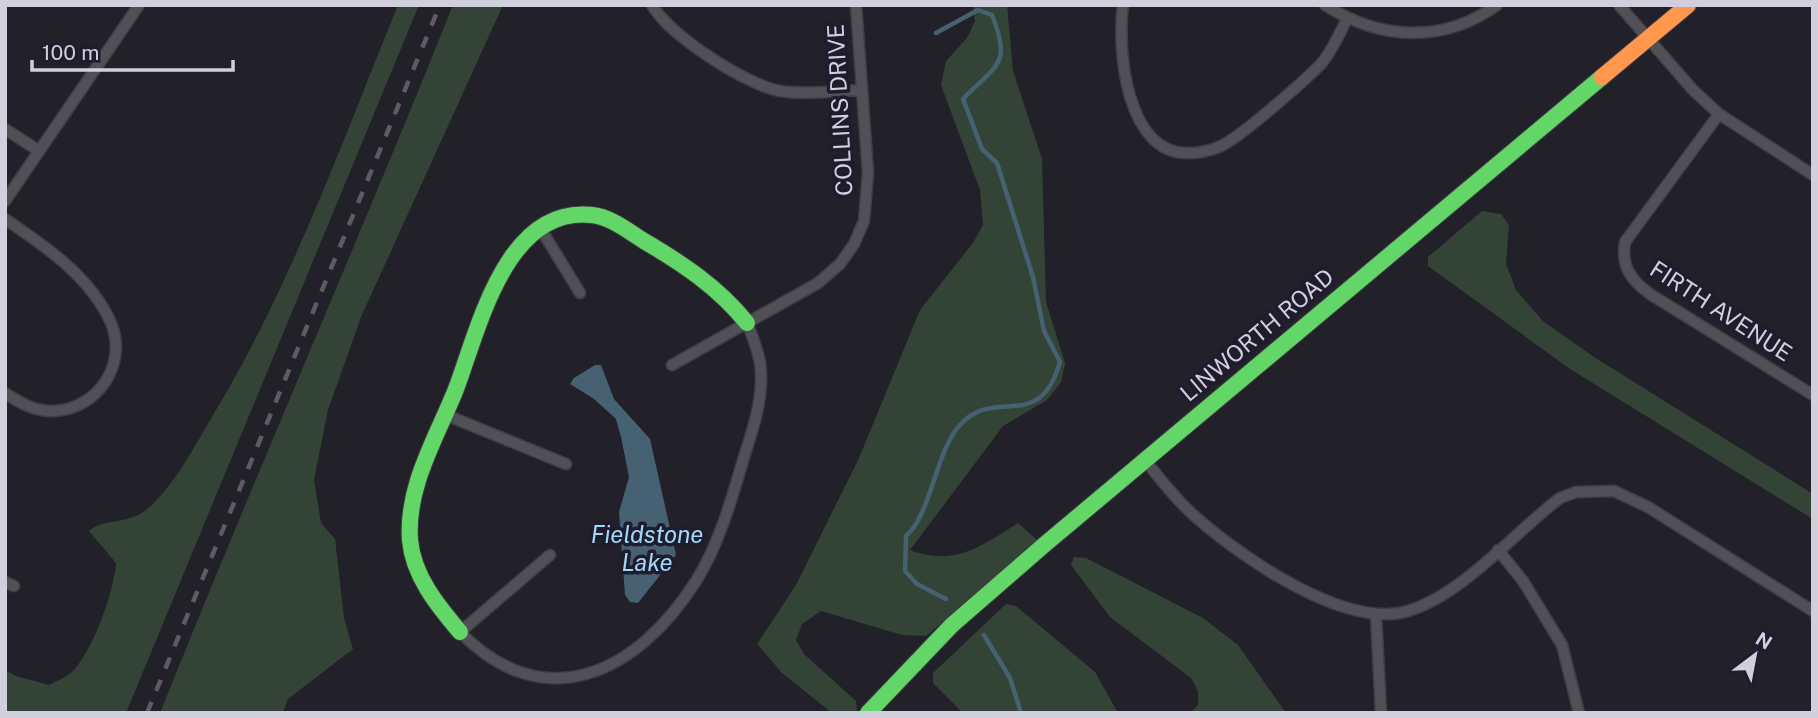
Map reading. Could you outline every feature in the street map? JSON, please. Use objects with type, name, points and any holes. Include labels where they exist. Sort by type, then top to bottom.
[{"type":"main road","name":"LINWORTH ROAD","points":[[868,713],[951,625],[1688,5]]},
{"type":"main road","points":[[460,632],[435,603],[418,573],[411,541],[411,513],[419,476],[508,261],[524,238],[539,226],[579,214],[618,226],[707,278],[729,299],[747,323]]},
{"type":"street","points":[[5,201],[139,5]]},
{"type":"street","points":[[652,5],[658,16],[687,42],[718,62],[777,90],[804,93],[861,90]]},
{"type":"street","name":"COLLINS DRIVE","points":[[672,365],[818,283],[839,264],[854,244],[864,221],[868,197],[856,5]]},
{"type":"street","points":[[1123,5],[1121,49],[1124,75],[1137,116],[1160,143],[1183,153],[1205,151],[1232,140],[1320,64],[1347,19]]},
{"type":"street","points":[[1325,5],[1347,19],[1395,33],[1427,34],[1480,17],[1497,5]]},
{"type":"street","points":[[1619,5],[1693,90],[1719,114],[1813,175]]},
{"type":"street","name":"FIRTH AVENUE","points":[[1719,114],[1625,242],[1625,267],[1633,282],[1650,294],[1813,395]]},
{"type":"street","points":[[5,129],[39,151]]},
{"type":"street","points":[[5,219],[52,250],[71,268],[111,323],[116,356],[110,374],[100,390],[87,401],[69,409],[52,411],[33,408],[5,393]]},
{"type":"street","points":[[539,226],[580,293]]},
{"type":"street","points":[[550,555],[460,632],[480,656],[502,674],[537,687],[579,685],[606,674],[648,641],[667,621],[697,580],[721,526],[757,415],[762,378],[755,341],[747,323]]},
{"type":"street","points":[[446,415],[566,464]]},
{"type":"street","points":[[1145,460],[1180,501],[1221,536],[1328,603],[1350,611],[1376,615],[1412,610],[1446,591],[1560,498],[1576,492],[1614,491],[1648,507],[1813,611]]},
{"type":"street","points":[[1498,550],[1523,581],[1562,645],[1579,713]]},
{"type":"street","points":[[1376,615],[1377,685],[1381,713]]},
{"type":"green space","points":[[398,5],[419,5],[126,713],[5,713],[5,670],[16,676],[49,685],[65,677],[81,662],[107,604],[116,563],[89,531],[96,526],[127,519],[145,511],[172,482],[195,446],[269,312],[336,160]]},
{"type":"green space","points":[[453,5],[503,5],[361,317],[328,410],[314,480],[321,523],[335,539],[344,618],[353,649],[288,699],[283,713],[160,713],[232,536]]},
{"type":"green space","points":[[973,5],[1007,5],[1013,71],[1042,159],[1046,302],[1065,363],[1061,382],[1047,400],[1003,426],[910,550],[940,556],[967,552],[1018,523],[1038,541],[926,636],[902,635],[821,611],[802,624],[796,640],[804,654],[856,701],[857,710],[854,713],[832,713],[782,673],[757,644],[796,585],[859,458],[920,310],[973,243],[983,225],[980,190],[941,85],[946,61],[967,38],[975,21]]},
{"type":"green space","points":[[1482,211],[1501,214],[1509,225],[1506,264],[1516,290],[1543,321],[1594,357],[1813,494],[1813,519],[1570,369],[1428,266],[1428,257]]},
{"type":"green space","points":[[1074,557],[1086,558],[1203,618],[1238,645],[1286,713],[1190,713],[1198,705],[1198,691],[1191,678],[1110,617],[1071,565]]},
{"type":"green space","points":[[1006,604],[1016,606],[1095,672],[1118,713],[963,713],[933,683],[933,673]]},
{"type":"water","name":"Fieldstone Lake","points":[[595,365],[601,365],[614,399],[650,439],[676,555],[638,603],[630,602],[625,595],[619,512],[629,477],[616,419],[594,399],[570,384],[574,378]]},
{"type":"waterway","points":[[936,33],[978,10],[992,15],[1001,44],[998,63],[963,99],[982,149],[997,163],[1033,277],[1044,331],[1060,362],[1051,384],[1041,397],[1029,403],[988,409],[974,414],[960,425],[945,450],[922,513],[906,536],[905,571],[917,584],[946,599]]},
{"type":"waterway","points":[[984,635],[1010,678],[1021,713]]},
{"type":"railway","points":[[147,713],[440,5]]},
{"type":"traffic: fast","points":[[868,713],[952,625],[1044,545],[1602,77]]},
{"type":"traffic: fast","points":[[460,632],[435,601],[421,578],[412,553],[410,520],[424,462],[456,389],[486,305],[500,275],[517,250],[538,229],[562,217],[592,215],[606,218],[712,287],[747,323]]},
{"type":"traffic: slow","points":[[1602,77],[1688,5]]}]
